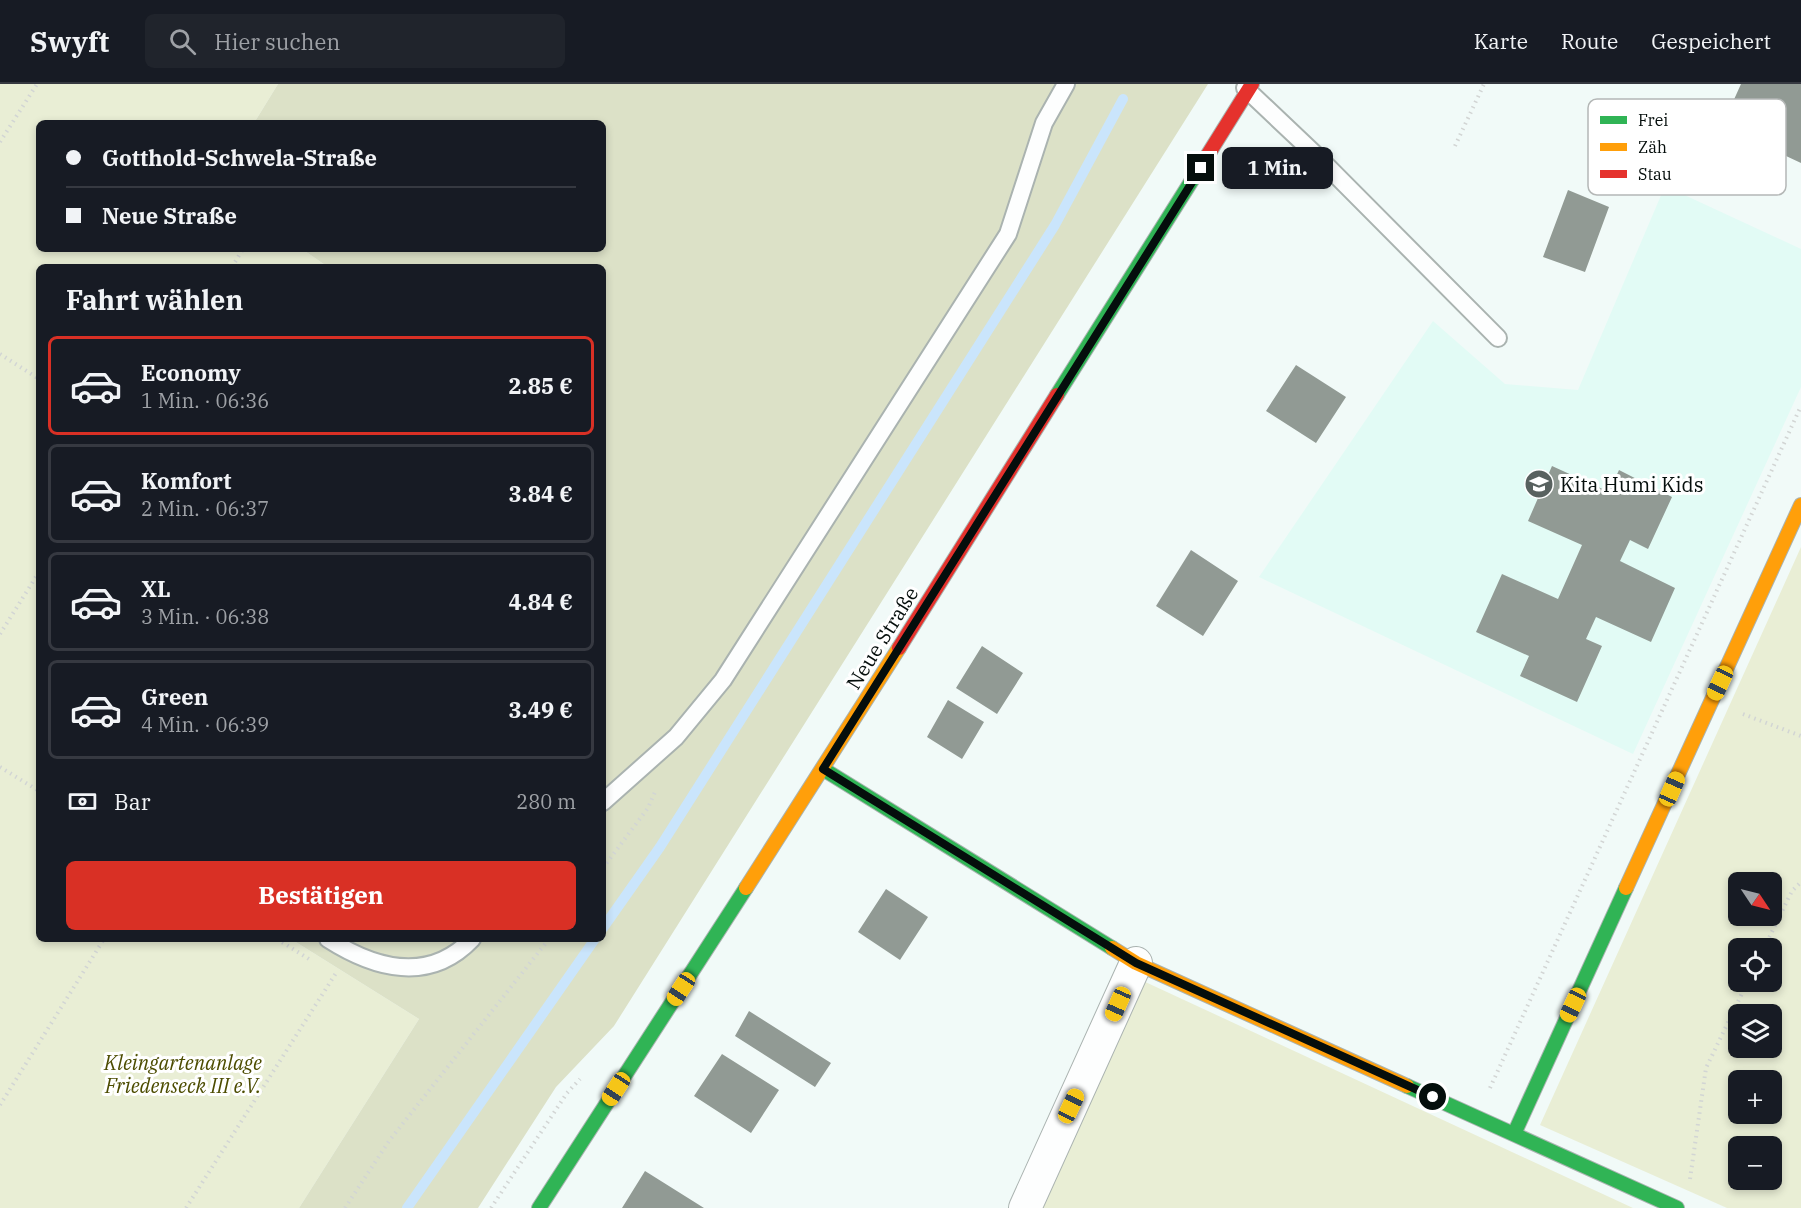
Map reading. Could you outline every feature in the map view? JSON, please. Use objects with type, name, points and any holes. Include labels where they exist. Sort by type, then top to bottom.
[{"type":"street","name":"Neue Straße","points":[[538,1208],[823,769],[1247,86]]},
{"type":"street","points":[[1514,1134],[1801,505]]},
{"type":"street","points":[[823,769],[1136,963],[1677,1208]]},
{"type":"street","points":[[1025,1208],[1136,963]]},
{"type":"lane","points":[[606,799],[676,737],[729,670],[1008,234],[1044,123],[1066,84]]},
{"type":"lane","points":[[1247,86],[1498,338]]},
{"type":"lane","points":[[333,942],[352,954],[384,964],[395,967],[426,968],[459,953],[469,942]]},
{"type":"path","points":[[0,142],[37,84]]},
{"type":"path","points":[[1455,146],[1484,84]]},
{"type":"path","points":[[0,354],[36,377]]},
{"type":"path","points":[[1476,1117],[1801,406]]},
{"type":"path","points":[[0,634],[36,577]]},
{"type":"path","points":[[0,767],[36,789]]},
{"type":"path","points":[[606,864],[648,808],[656,788]]},
{"type":"path","points":[[1769,938],[1792,891],[1801,882]]},
{"type":"path","points":[[0,1105],[102,942]]},
{"type":"path","points":[[282,942],[316,963]]},
{"type":"path","points":[[345,1208],[389,1141],[547,942]]},
{"type":"path","points":[[326,969],[335,975]]},
{"type":"path","points":[[186,1208],[339,969]]},
{"type":"path","points":[[1689,1185],[1706,1068],[1744,992]]},
{"type":"shaded area","points":[[278,84],[1208,84],[614,1026],[556,1087],[478,1208],[299,1208],[419,1019],[296,942],[606,942],[606,264],[324,264],[306,252],[606,252],[606,120],[256,120]]},
{"type":"shaded area","name":"Kita Humi Kids","points":[[1661,195],[1684,195],[1801,249],[1801,387],[1633,754],[1259,577],[1433,321],[1505,384],[1578,390]]},
{"type":"green space","name":"Kleingartenanlage Friedenseck III e.V.","points":[[0,84],[278,84],[256,120],[36,120],[36,252],[306,252],[324,264],[36,264],[36,942],[296,942],[419,1019],[299,1208],[0,1208]]},
{"type":"green space","points":[[1801,547],[1801,1208],[1727,1208],[1540,1125]]},
{"type":"green space","points":[[1141,980],[1633,1208],[1037,1208]]},
{"type":"building","points":[[1741,84],[1801,84],[1801,163],[1786,156],[1786,99],[1734,99]]},
{"type":"building","points":[[1568,190],[1609,207],[1585,272],[1543,257]]},
{"type":"building","points":[[1296,365],[1346,397],[1316,443],[1266,411]]},
{"type":"building","points":[[1552,466],[1609,492],[1619,470],[1672,497],[1648,549],[1630,540],[1620,561],[1675,588],[1651,642],[1596,617],[1586,639],[1602,646],[1577,702],[1520,676],[1529,656],[1476,632],[1502,574],[1558,599],[1582,545],[1528,521]]},
{"type":"building","points":[[1191,550],[1238,581],[1203,636],[1156,606]]},
{"type":"building","points":[[982,646],[1023,673],[997,714],[956,688]]},
{"type":"building","points":[[948,700],[984,722],[962,759],[927,737]]},
{"type":"building","points":[[886,889],[928,917],[900,960],[858,932]]},
{"type":"building","points":[[749,1011],[831,1063],[815,1087],[735,1036]]},
{"type":"building","points":[[722,1054],[779,1090],[751,1133],[694,1096]]},
{"type":"building","points":[[645,1171],[704,1208],[622,1208]]},
{"type":"waterway","points":[[606,924],[660,847],[1055,225],[1123,99]]},
{"type":"waterway","points":[[407,1208],[593,942]]},
{"type":"traffic: fast","points":[[1057,395],[1194,177]]},
{"type":"traffic: fast","points":[[823,769],[1112,948]]},
{"type":"traffic: fast","points":[[539,1208],[746,888]]},
{"type":"traffic: fast","points":[[1514,1134],[1626,888]]},
{"type":"traffic: fast","points":[[1407,1086],[1677,1208]]},
{"type":"traffic: slow","points":[[1626,888],[1801,505]]},
{"type":"traffic: slow","points":[[746,888],[899,648]]},
{"type":"traffic: slow","points":[[1112,948],[1136,963],[1407,1086]]},
{"type":"traffic: jam","points":[[1194,177],[1252,84]]},
{"type":"traffic: jam","points":[[899,648],[1057,395]]},
{"type":"place","name":"Kita Humi Kids","points":[[1539,484]]},
{"type":"route","points":[[1201,168],[823,769],[1136,963],[1433,1097]]}]
